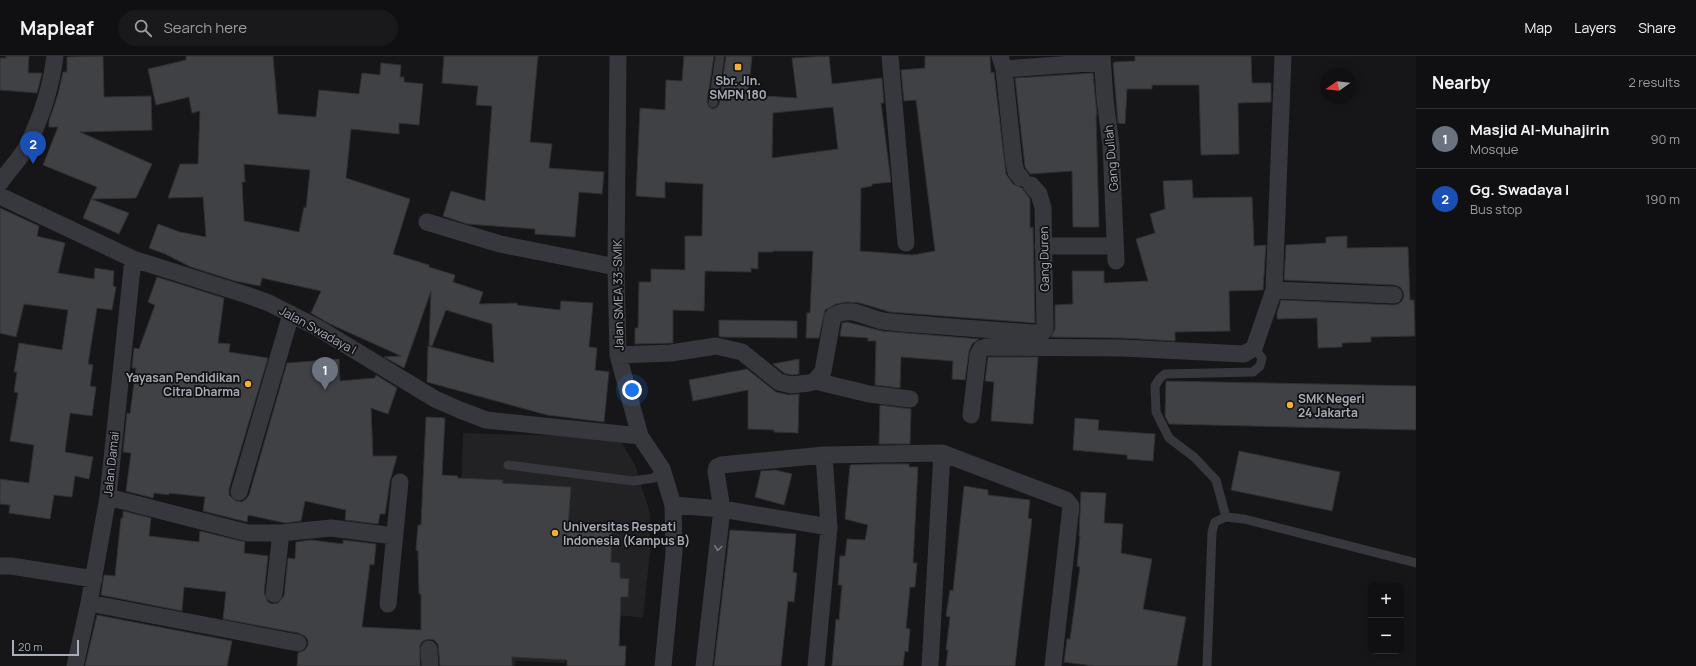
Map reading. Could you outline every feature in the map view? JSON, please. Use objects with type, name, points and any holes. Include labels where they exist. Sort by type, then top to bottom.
[{"type":"street","points":[[0,183],[25,149],[46,100],[52,81],[55,56]]},
{"type":"street","name":"Jalan SMEA 33-SMIK","points":[[618,56],[616,267],[618,355],[640,436],[662,469],[673,505],[674,553],[663,666]]},
{"type":"street","points":[[890,56],[906,243]]},
{"type":"street","points":[[981,349],[1122,348],[1244,354],[1250,352],[1254,348],[1274,290],[1283,56]]},
{"type":"street","points":[[1002,63],[1102,59]]},
{"type":"street","name":"Gang Dullah","points":[[1043,246],[1116,253],[1111,146],[1102,59]]},
{"type":"street","name":"Gang Duren","points":[[981,330],[1038,334],[1043,332],[1045,329],[1041,200],[1036,190],[1016,172],[1002,63]]},
{"type":"street","name":"Jalan Swadaya I","points":[[0,196],[133,259],[268,303],[318,328],[435,399],[486,420],[640,436]]},
{"type":"street","points":[[427,222],[500,244],[616,267]]},
{"type":"street","name":"Jalan Damai","points":[[75,666],[90,603],[108,497],[133,259]]},
{"type":"street","points":[[1274,290],[1394,294]]},
{"type":"street","points":[[815,381],[823,371],[833,316],[838,313],[861,313],[883,321],[981,330],[981,349],[978,355],[971,415]]},
{"type":"street","points":[[239,492],[291,314]]},
{"type":"street","points":[[618,355],[671,353],[716,346],[742,352],[779,382],[791,385],[815,381],[869,394],[910,400]]},
{"type":"street","points":[[930,666],[942,453]]},
{"type":"street","points":[[704,666],[722,509],[716,472],[717,467],[720,465],[824,455],[942,453],[1066,500],[1071,506],[1053,666]]},
{"type":"street","points":[[816,666],[829,527],[824,455]]},
{"type":"street","points":[[388,604],[400,482]]},
{"type":"street","points":[[108,497],[248,533],[281,533],[331,528],[394,536]]},
{"type":"street","points":[[673,505],[722,509],[829,527]]},
{"type":"street","points":[[274,594],[281,533]]},
{"type":"street","points":[[0,566],[11,566],[94,579]]},
{"type":"street","points":[[90,603],[298,644]]},
{"type":"street","points":[[429,649],[430,666]]},
{"type":"lane","points":[[713,103],[720,56]]},
{"type":"lane","points":[[1226,517],[1216,480],[1194,457],[1170,438],[1166,431],[1156,412],[1155,386],[1160,378],[1165,374],[1253,372],[1260,366],[1262,358],[1254,348]]},
{"type":"lane","points":[[508,464],[632,481],[654,478],[662,469]]},
{"type":"lane","points":[[1207,666],[1212,532],[1215,522],[1226,517],[1244,518],[1416,563]]},
{"type":"shaded area","name":"Universitas Respati Indonesia (Kampus B)","points":[[463,433],[597,437],[622,443],[635,465],[650,513],[650,553],[643,618],[566,614],[565,663],[516,661],[515,666],[476,666],[457,630]]},
{"type":"building","points":[[6,56],[29,56],[28,73],[42,73],[37,93],[0,90],[0,58],[6,58]]},
{"type":"building","points":[[103,56],[104,97],[151,96],[152,130],[80,132],[152,164],[136,198],[91,199],[97,187],[43,165],[58,127],[49,127],[49,121],[58,94],[63,72],[67,72],[67,57]]},
{"type":"building","points":[[186,56],[273,56],[278,114],[316,117],[319,90],[359,94],[362,73],[380,75],[381,63],[401,65],[400,77],[404,77],[404,82],[423,84],[419,125],[399,123],[399,134],[351,129],[346,178],[410,199],[393,254],[455,275],[453,282],[483,292],[479,304],[517,303],[517,305],[560,310],[561,301],[593,303],[589,347],[597,348],[595,370],[609,372],[604,422],[547,415],[427,382],[428,346],[494,363],[492,324],[446,310],[432,346],[429,345],[431,291],[404,368],[384,357],[401,356],[330,324],[311,313],[321,291],[262,278],[260,286],[235,281],[191,267],[149,248],[158,224],[180,232],[206,237],[203,197],[168,198],[180,164],[198,164],[200,111],[192,113],[189,97],[156,105],[148,69],[186,60]],"holes":[[[244,164],[310,170],[306,208],[304,207],[299,232],[244,221],[242,182],[245,182]]]},
{"type":"building","points":[[444,56],[538,56],[530,142],[552,144],[549,168],[604,172],[602,194],[579,192],[575,237],[535,234],[535,229],[467,224],[443,216],[451,191],[485,201],[492,106],[476,105],[478,86],[442,83]]},
{"type":"building","points":[[684,56],[714,56],[707,102],[709,107],[713,109],[719,104],[726,56],[752,56],[748,95],[797,98],[792,58],[829,56],[832,84],[882,78],[884,103],[881,103],[891,182],[872,184],[872,186],[861,188],[860,251],[913,255],[935,251],[916,100],[904,101],[901,70],[925,68],[925,56],[990,56],[991,73],[994,72],[1006,174],[1013,184],[1022,188],[1030,199],[1030,228],[1033,227],[1035,323],[890,312],[860,303],[847,302],[836,304],[825,310],[819,338],[806,338],[807,313],[810,313],[813,251],[773,251],[758,252],[758,269],[751,268],[751,272],[705,271],[704,311],[673,310],[673,343],[635,344],[635,328],[638,328],[639,282],[651,282],[651,269],[685,270],[685,236],[702,236],[703,184],[665,182],[665,198],[636,196],[640,108],[665,110],[666,80],[682,81]],"holes":[[[833,107],[838,149],[772,158],[773,113]]]},
{"type":"building","points":[[1135,56],[1251,56],[1252,83],[1271,83],[1271,102],[1238,103],[1239,154],[1201,155],[1199,85],[1152,85],[1152,89],[1127,89],[1125,124],[1118,123],[1113,63],[1135,61]]},
{"type":"building","points":[[1093,73],[1097,115],[1099,227],[1073,227],[1072,171],[1030,174],[1025,167],[1015,78]]},
{"type":"building","points":[[1192,180],[1193,198],[1252,197],[1254,246],[1266,245],[1263,290],[1229,291],[1230,331],[1175,332],[1175,341],[1122,338],[1051,337],[1055,329],[1055,305],[1073,304],[1072,271],[1104,271],[1104,283],[1148,281],[1136,239],[1155,233],[1150,214],[1165,209],[1163,181]]},
{"type":"building","points":[[91,199],[129,213],[119,234],[83,218]]},
{"type":"building","points":[[0,208],[39,226],[37,236],[65,243],[58,273],[94,279],[95,268],[114,271],[113,286],[116,287],[112,310],[97,308],[88,364],[93,365],[90,386],[96,387],[92,416],[70,413],[65,452],[93,457],[89,479],[75,476],[72,497],[54,495],[50,519],[9,513],[10,505],[0,504],[0,479],[29,483],[34,445],[10,441],[18,393],[14,392],[17,372],[14,372],[19,343],[62,350],[68,310],[24,304],[16,337],[0,333]]},
{"type":"building","points":[[1347,236],[1347,248],[1408,247],[1410,300],[1414,300],[1415,336],[1371,337],[1371,342],[1342,343],[1342,347],[1318,348],[1317,318],[1277,319],[1277,313],[1281,300],[1394,305],[1402,301],[1404,296],[1403,291],[1400,287],[1394,285],[1284,280],[1286,245],[1326,243],[1326,237]]},
{"type":"building","points":[[157,277],[224,298],[218,343],[230,344],[229,352],[268,358],[229,489],[229,495],[236,501],[242,502],[249,495],[287,363],[339,359],[340,381],[375,378],[376,375],[397,388],[388,414],[371,408],[373,456],[397,456],[390,481],[385,514],[380,514],[378,524],[345,520],[346,510],[305,501],[301,521],[285,523],[248,515],[247,522],[203,511],[205,497],[154,493],[153,498],[126,491],[131,453],[123,452],[127,413],[130,414],[136,368],[132,368],[134,348],[139,349],[155,305],[148,302]]},
{"type":"building","points":[[719,320],[797,321],[797,338],[721,337],[719,336]]},
{"type":"building","points":[[847,322],[882,331],[979,339],[972,344],[969,351],[965,380],[952,379],[953,361],[901,357],[900,388],[875,385],[876,341],[868,341],[868,338],[840,336],[842,323]]},
{"type":"building","points":[[988,357],[1038,357],[1033,424],[991,421],[994,382],[985,381]]},
{"type":"building","points":[[799,359],[799,374],[792,375],[784,373],[773,364]]},
{"type":"building","points":[[747,369],[776,392],[789,395],[799,394],[798,433],[748,429],[748,390],[693,401],[689,380]]},
{"type":"building","name":"SMK Negeri 24 Jakarta","points":[[1166,381],[1416,386],[1416,430],[1169,424],[1165,416]]},
{"type":"building","points":[[880,405],[911,409],[910,444],[879,444]]},
{"type":"building","points":[[426,417],[445,418],[442,475],[458,476],[457,478],[503,480],[502,483],[571,487],[568,528],[612,531],[611,562],[620,563],[620,578],[629,579],[628,597],[621,597],[619,646],[626,646],[625,666],[567,666],[567,660],[512,657],[512,666],[440,666],[438,644],[434,640],[429,639],[423,641],[420,645],[420,666],[297,666],[298,653],[305,650],[308,645],[308,640],[305,636],[298,633],[223,619],[226,592],[184,587],[182,611],[101,595],[104,575],[115,576],[123,511],[151,518],[149,536],[199,542],[200,531],[245,542],[244,553],[268,556],[264,593],[268,602],[272,604],[278,603],[284,596],[288,558],[295,559],[296,542],[311,540],[343,544],[343,540],[376,544],[374,565],[370,564],[362,627],[421,630],[421,594],[419,594],[418,551],[416,550],[418,525],[421,525]]},
{"type":"building","points":[[1075,418],[1099,420],[1098,430],[1155,434],[1153,461],[1127,459],[1127,455],[1073,450]]},
{"type":"building","points":[[1239,451],[1340,472],[1332,511],[1231,490]]},
{"type":"building","points":[[909,464],[909,467],[918,467],[913,563],[917,563],[915,587],[910,587],[906,628],[910,629],[908,652],[905,651],[903,666],[832,666],[836,619],[839,620],[842,585],[838,585],[840,556],[845,556],[847,539],[865,540],[868,525],[845,519],[850,465]]},
{"type":"building","points":[[775,470],[792,474],[784,505],[755,497],[761,471]]},
{"type":"building","points":[[964,486],[988,490],[988,495],[1030,500],[1028,518],[1032,519],[1015,666],[946,666],[948,650],[946,650],[950,617],[946,616],[950,590],[953,591]]},
{"type":"building","points":[[1081,492],[1106,493],[1104,523],[1123,524],[1121,553],[1152,559],[1143,609],[1186,617],[1177,666],[1094,666],[1064,662],[1067,639],[1070,639],[1080,567],[1077,566],[1080,536]]},
{"type":"building","points":[[730,530],[796,534],[793,572],[797,573],[794,602],[788,601],[781,666],[714,666]]},
{"type":"building","points":[[97,615],[232,641],[227,666],[85,666]]},
{"type":"place","name":"Sbr. Jln. SMPN 180","points":[[738,67]]},
{"type":"place","name":"Gg. Swadaya I","points":[[33,164]]},
{"type":"place","name":"Yayasan Pendidikan Citra Dharma","points":[[248,384]]},
{"type":"place","name":"Masjid Al-Muhajirin","points":[[325,390]]},
{"type":"place","name":"SMK Negeri 24 Jakarta","points":[[1290,405]]},
{"type":"place","name":"Universitas Respati Indonesia (Kampus B)","points":[[555,533]]}]
